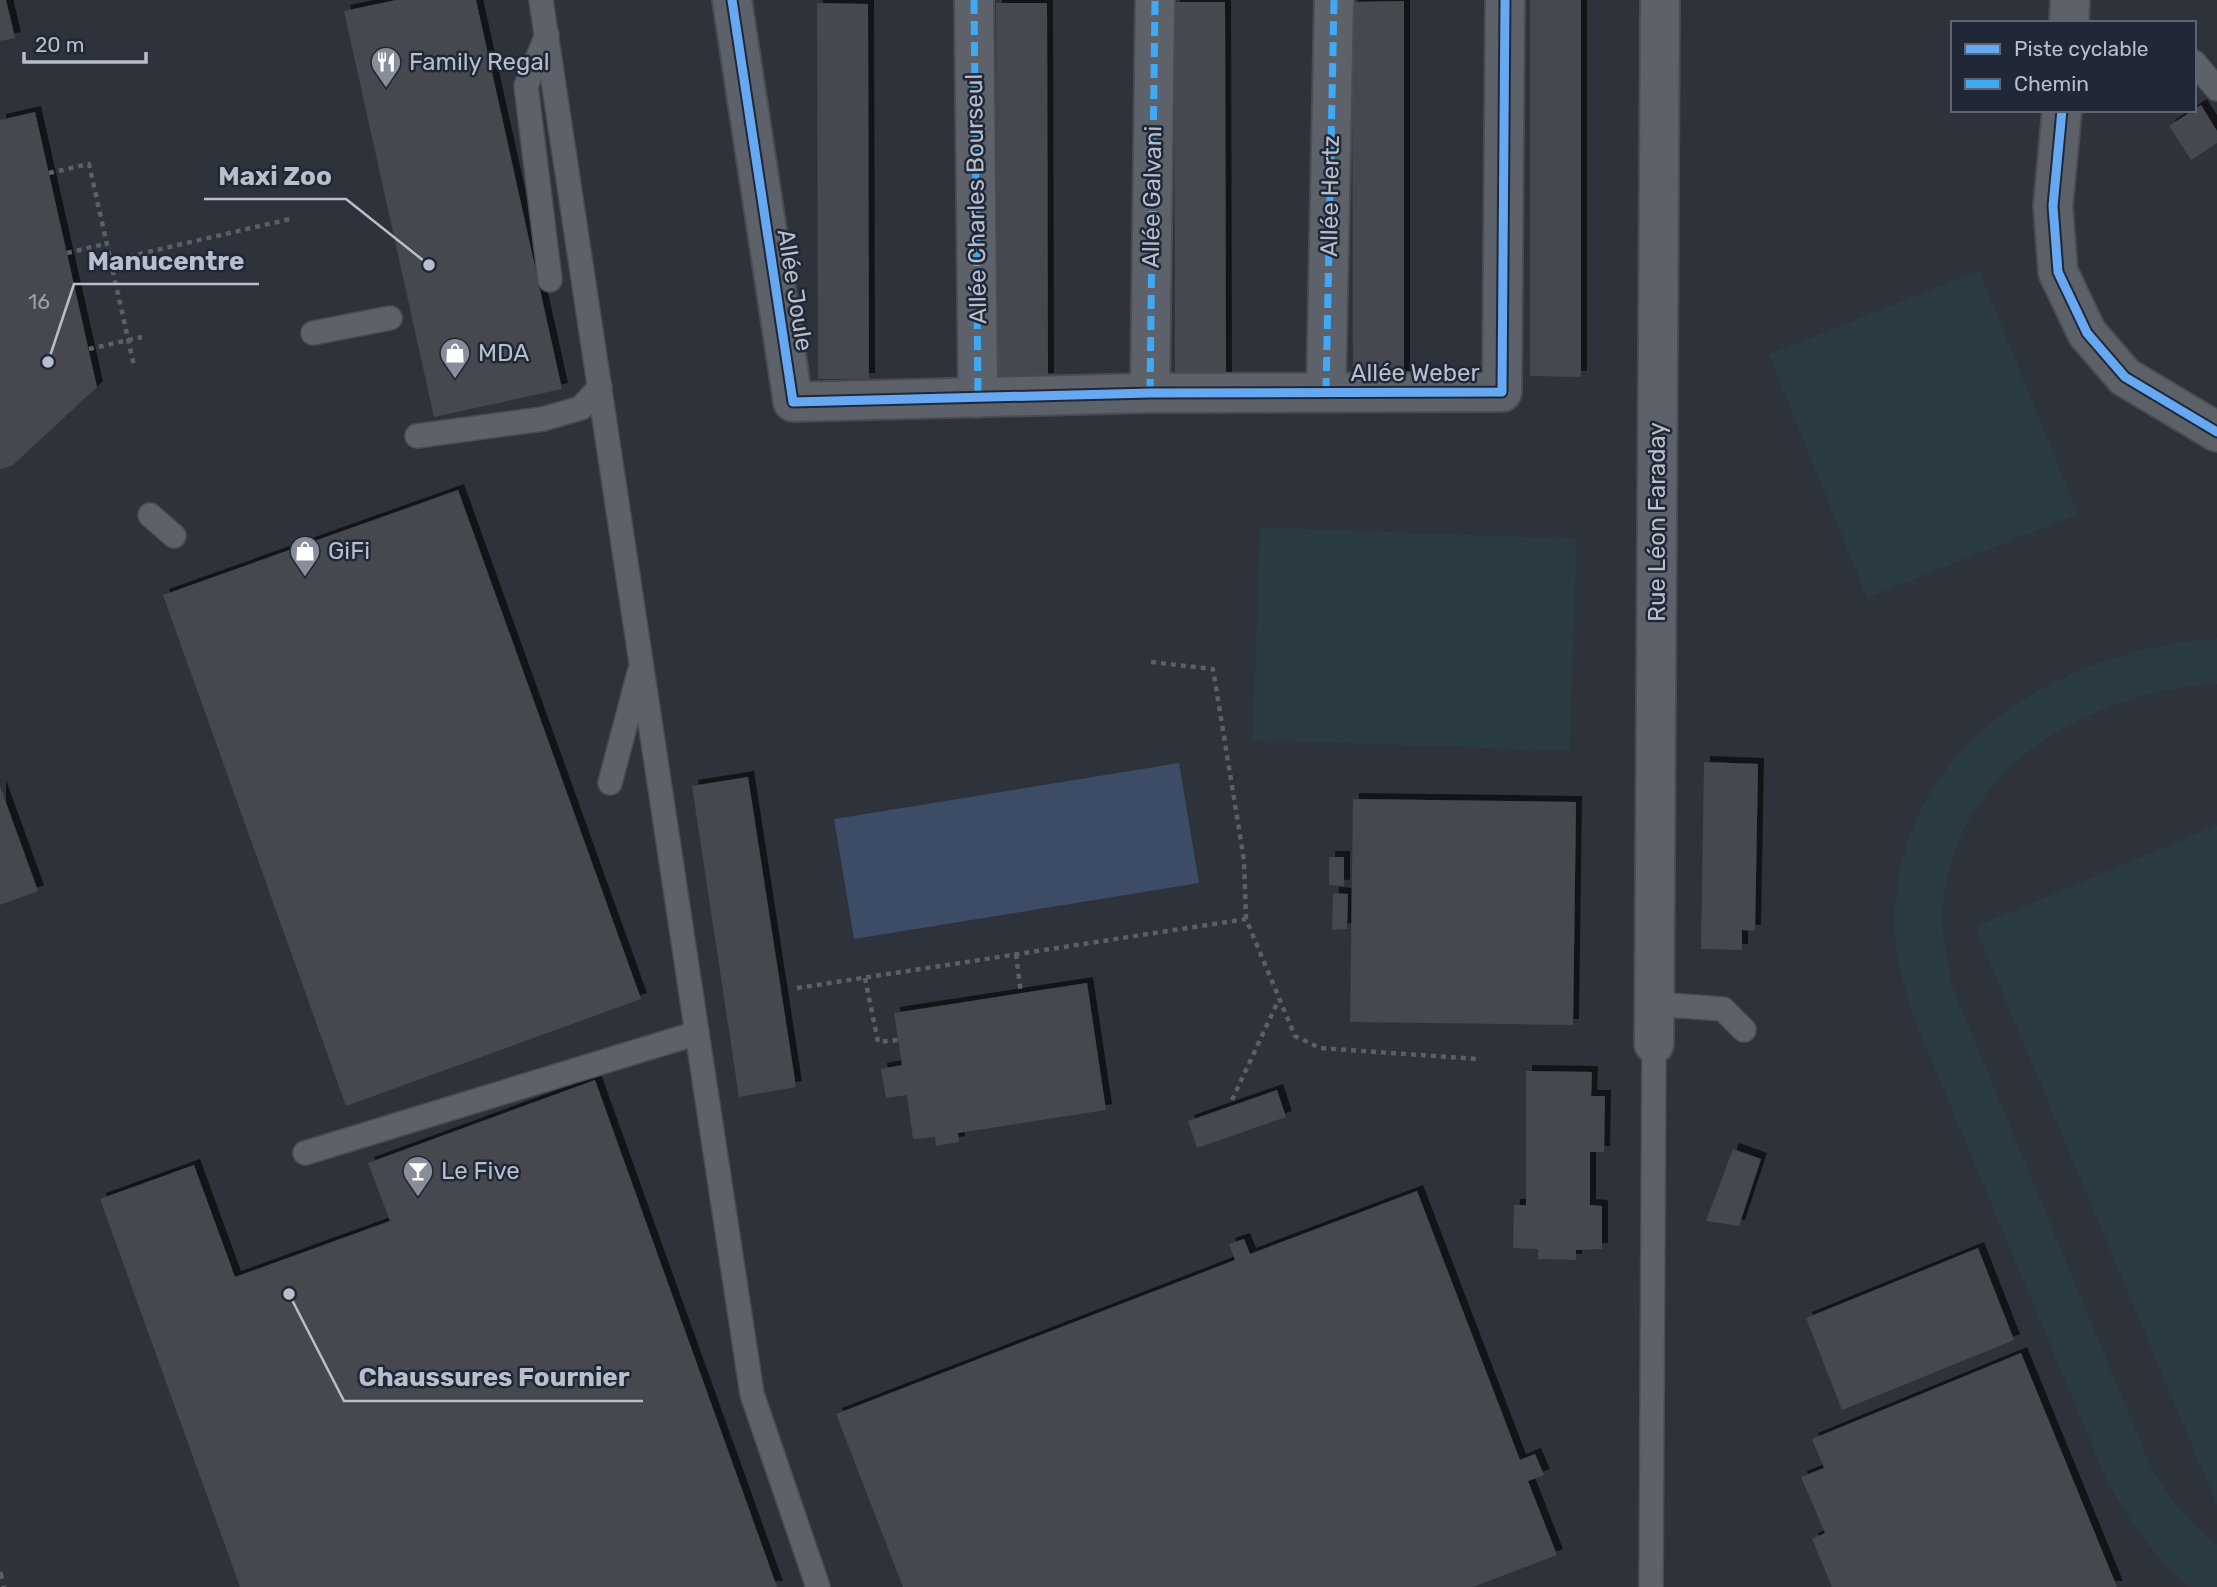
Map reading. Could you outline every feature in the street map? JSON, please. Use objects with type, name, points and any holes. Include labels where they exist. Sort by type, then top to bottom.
[{"type":"street","name":"Allée Joule","points":[[732,0],[793,402],[978,398]]},
{"type":"street","name":"Allée Charles Bourseul","points":[[974,0],[978,398]]},
{"type":"street","name":"Allée Galvani","points":[[1150,393],[1155,0]]},
{"type":"street","name":"Allée Hertz","points":[[1326,392],[1334,0]]},
{"type":"street","name":"Allée Weber","points":[[978,398],[1150,393],[1502,392],[1505,0]]},
{"type":"street","name":"Rue Léon Faraday","points":[[1654,1044],[1660,0]]},
{"type":"street","points":[[2069,21],[2070,0]]},
{"type":"street","points":[[2062,112],[2053,206],[2058,272],[2087,333],[2125,377],[2217,432]]},
{"type":"lane","points":[[541,0],[752,1394],[818,1587]]},
{"type":"lane","points":[[547,35],[526,86],[550,279]]},
{"type":"lane","points":[[2196,64],[2217,89]]},
{"type":"lane","points":[[313,332],[390,318]]},
{"type":"lane","points":[[417,436],[543,419],[580,408],[600,387]]},
{"type":"lane","points":[[150,515],[174,536]]},
{"type":"lane","points":[[610,783],[642,664]]},
{"type":"lane","points":[[1654,1004],[1723,1009],[1744,1030]]},
{"type":"lane","points":[[305,1153],[697,1033]]},
{"type":"lane","points":[[1651,1587],[1654,1044]]},
{"type":"path","points":[[49,173],[89,164],[134,366]]},
{"type":"path","points":[[109,261],[290,219]]},
{"type":"path","points":[[67,253],[105,244]]},
{"type":"path","points":[[89,349],[142,337]]},
{"type":"path","points":[[1151,662],[1213,669],[1244,860],[1246,919],[1295,1036],[1320,1048],[1477,1059]]},
{"type":"path","points":[[797,988],[1246,919]]},
{"type":"path","points":[[1016,954],[1021,994]]},
{"type":"path","points":[[865,978],[878,1042],[898,1040]]},
{"type":"path","points":[[1231,1100],[1279,998]]},
{"type":"shaded area","points":[[1979,270],[2078,514],[1867,598],[1769,355]]},
{"type":"shaded area","points":[[1260,527],[1577,539],[1569,751],[1253,740]]},
{"type":"shaded area","points":[[2217,639],[2217,684],[2169,690],[2122,702],[2077,721],[2036,746],[2001,776],[1973,813],[1953,857],[1943,906],[1945,946],[1952,986],[2150,1465],[2179,1508],[2196,1528],[2217,1545],[2217,1587],[2195,1587],[2183,1581],[2158,1557],[2108,1483],[1918,1028],[1900,970],[1895,940],[1895,909],[1905,850],[1927,798],[1960,753],[2000,716],[2048,685],[2100,663],[2155,647]]},
{"type":"shaded area","points":[[2217,825],[2217,1505],[1975,927]]},
{"type":"water","points":[[1179,763],[1199,883],[854,939],[834,819]]},
{"type":"building","points":[[0,0],[6,0],[15,38],[0,41]]},
{"type":"building","points":[[396,0],[476,0],[562,389],[434,417],[344,11]]},
{"type":"building","points":[[1530,0],[1581,0],[1581,377],[1530,376]]},
{"type":"building","points":[[1404,1],[1404,377],[1353,378],[1352,2]]},
{"type":"building","points":[[1174,2],[1225,2],[1226,378],[1175,378]]},
{"type":"building","points":[[817,3],[868,4],[869,379],[818,379]]},
{"type":"building","points":[[996,3],[1047,3],[1048,379],[997,379]]},
{"type":"building","points":[[2201,105],[2217,131],[2217,143],[2191,160],[2169,126],[2190,112],[2196,112],[2196,108]]},
{"type":"building","points":[[35,112],[97,387],[12,466],[0,469],[0,120]]},
{"type":"building","points":[[458,490],[641,999],[346,1106],[163,595]]},
{"type":"building","points":[[1704,762],[1758,764],[1755,931],[1742,930],[1742,950],[1701,949]]},
{"type":"building","points":[[748,777],[796,1087],[739,1097],[692,786]]},
{"type":"building","points":[[0,786],[38,891],[0,905]]},
{"type":"building","points":[[1353,799],[1576,802],[1573,1025],[1350,1022]]},
{"type":"building","points":[[1329,857],[1344,857],[1344,886],[1329,885]]},
{"type":"building","points":[[1333,893],[1348,894],[1347,929],[1332,930]]},
{"type":"building","points":[[1087,983],[1106,1110],[958,1133],[959,1142],[936,1146],[935,1137],[913,1139],[907,1095],[886,1098],[881,1069],[902,1065],[894,1013]]},
{"type":"building","points":[[1526,1071],[1592,1072],[1591,1096],[1605,1096],[1604,1152],[1590,1152],[1590,1205],[1602,1206],[1602,1249],[1576,1250],[1576,1260],[1538,1259],[1538,1249],[1513,1248],[1514,1205],[1526,1205]]},
{"type":"building","points":[[595,1080],[777,1587],[240,1587],[100,1199],[194,1165],[235,1277],[390,1221],[368,1163]]},
{"type":"building","points":[[1277,1090],[1286,1117],[1197,1148],[1188,1121]]},
{"type":"building","points":[[1733,1149],[1761,1159],[1739,1226],[1706,1221]]},
{"type":"building","points":[[1417,1191],[1520,1460],[1535,1454],[1544,1475],[1528,1481],[1557,1555],[1473,1587],[903,1587],[836,1414],[1235,1260],[1229,1244],[1244,1239],[1250,1254]]},
{"type":"building","points":[[1978,1248],[2014,1340],[1842,1410],[1806,1318]]},
{"type":"building","points":[[2021,1353],[2117,1587],[1832,1587],[1812,1539],[1825,1533],[1801,1477],[1824,1468],[1812,1439]]},
{"type":"railway","points":[[0,1572],[4,1587]]},
{"type":"marked path","points":[[974,0],[978,398]]},
{"type":"marked path","points":[[1150,393],[1155,0]]},
{"type":"marked path","points":[[1326,392],[1334,0]]},
{"type":"cycle path","points":[[732,0],[793,402],[1150,393],[1502,392],[1505,0]]},
{"type":"cycle path","points":[[2062,112],[2053,206],[2058,272],[2087,333],[2125,377],[2217,432]]},
{"type":"place","name":"Family Regal","points":[[386,89]]},
{"type":"place","name":"Maxi Zoo","points":[[429,265]]},
{"type":"place","name":"Manucentre","points":[[48,362]]},
{"type":"place","name":"MDA","points":[[455,380]]},
{"type":"place","name":"GiFi","points":[[305,578]]},
{"type":"place","name":"Le Five","points":[[418,1198]]},
{"type":"place","name":"Chaussures Fournier","points":[[289,1294]]}]
